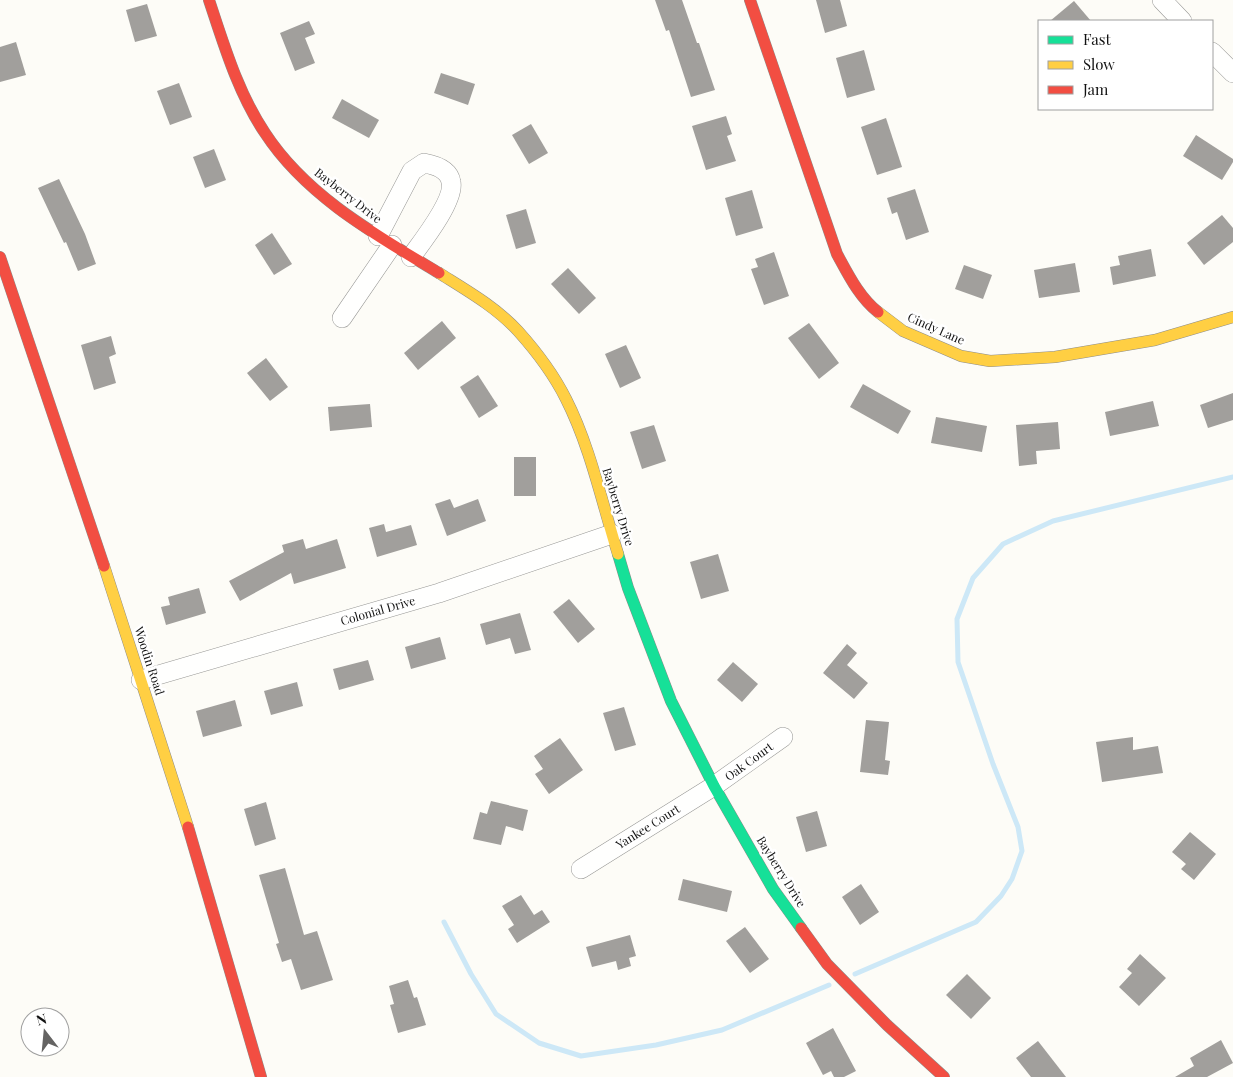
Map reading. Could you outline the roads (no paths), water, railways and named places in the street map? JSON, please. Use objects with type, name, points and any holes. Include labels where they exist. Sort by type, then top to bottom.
[{"type":"street","name":"Bayberry Drive","points":[[209,0],[234,74],[264,132],[282,157],[315,190],[385,241],[459,286],[502,316],[518,331],[546,366],[566,398],[581,433],[628,588],[672,701],[714,786],[773,889],[827,964],[887,1025],[944,1077]]},
{"type":"street","name":"Cindy Lane","points":[[750,0],[837,254],[852,282],[873,308],[903,331],[961,356],[990,361],[1055,357],[1155,340],[1233,317]]},
{"type":"street","points":[[1162,0],[1181,20]]},
{"type":"street","points":[[1213,53],[1233,73]]},
{"type":"street","points":[[342,318],[385,241],[412,171],[424,163],[439,167],[448,174],[452,189],[440,215],[411,257]]},
{"type":"street","name":"Woodin Road","points":[[0,257],[64,445],[183,809],[262,1077]]},
{"type":"street","name":"Colonial Drive","points":[[141,680],[439,593],[612,534]]},
{"type":"street","name":"Oak Court","points":[[714,786],[783,737]]},
{"type":"street","name":"Yankee Court","points":[[581,869],[714,786]]},
{"type":"waterway","points":[[855,974],[976,922],[1001,896],[1012,879],[1022,851],[1018,827],[993,764],[958,662],[957,619],[973,578],[1003,544],[1053,521],[1233,477]]},
{"type":"waterway","points":[[444,922],[471,974],[496,1014],[539,1043],[581,1056],[656,1045],[722,1030],[829,985]]}]
